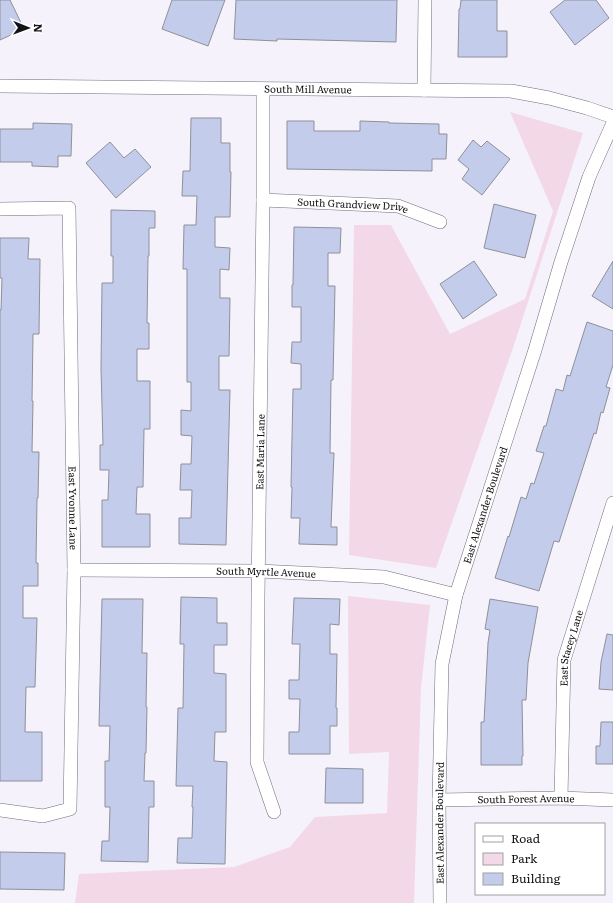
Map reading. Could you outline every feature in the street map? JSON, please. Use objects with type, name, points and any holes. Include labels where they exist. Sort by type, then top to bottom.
[{"type":"street","points":[[424,90],[425,0]]},
{"type":"street","name":"South Mill Avenue","points":[[0,86],[511,91],[549,98],[587,108],[613,117]]},
{"type":"street","name":"East Maria Lane","points":[[263,89],[257,762],[274,812]]},
{"type":"street","name":"East Alexander Boulevard","points":[[440,903],[439,800],[442,664],[456,595],[589,177],[613,123]]},
{"type":"street","name":"South Grandview Drive","points":[[263,200],[398,206],[440,222]]},
{"type":"street","name":"East Yvonne Lane","points":[[0,209],[69,208],[74,570],[70,809],[43,816],[0,810]]},
{"type":"street","name":"East Stacey Lane","points":[[561,798],[564,660],[613,503]]},
{"type":"street","name":"South Myrtle Avenue","points":[[74,570],[259,571],[384,577],[456,595]]},
{"type":"street","name":"South Forest Avenue","points":[[439,800],[561,798],[613,800]]},
{"type":"green space","points":[[510,112],[583,133],[513,348],[436,568],[349,555],[354,225],[391,225],[450,334],[525,299],[553,211]]},
{"type":"green space","points":[[348,596],[430,605],[421,688],[414,903],[75,903],[79,874],[234,867],[290,847],[315,817],[387,813],[389,752],[349,754]]},
{"type":"building","points":[[0,0],[10,0],[24,29],[0,40]]},
{"type":"building","points":[[172,0],[225,0],[208,46],[162,29]]},
{"type":"building","points":[[236,0],[397,0],[396,42],[277,39],[277,41],[234,39]]},
{"type":"building","points":[[461,0],[497,0],[497,31],[507,31],[507,57],[458,57],[459,9]]},
{"type":"building","points":[[565,0],[596,0],[609,18],[575,45],[550,12]]},
{"type":"building","points":[[191,118],[221,118],[221,143],[230,143],[230,217],[215,217],[215,247],[230,248],[229,270],[220,269],[220,298],[230,298],[229,356],[219,356],[219,390],[230,390],[226,545],[179,544],[179,518],[191,518],[192,490],[180,490],[181,464],[191,464],[192,436],[181,435],[181,410],[191,411],[191,382],[187,382],[187,269],[183,269],[184,225],[196,225],[197,196],[182,196],[183,171],[190,171]]},
{"type":"building","points":[[287,121],[314,121],[314,131],[360,131],[360,121],[439,124],[439,134],[447,134],[446,159],[432,159],[432,171],[287,169]]},
{"type":"building","points":[[33,123],[72,124],[71,156],[58,156],[58,167],[32,166],[32,162],[0,162],[0,129],[33,129]]},
{"type":"building","points":[[473,140],[481,147],[487,141],[510,159],[482,195],[462,179],[469,169],[458,160]]},
{"type":"building","points":[[110,142],[124,158],[135,149],[151,167],[116,198],[86,163]]},
{"type":"building","points":[[494,204],[536,215],[525,258],[484,248]]},
{"type":"building","points":[[111,210],[155,211],[155,228],[149,228],[147,323],[149,323],[149,349],[137,349],[137,381],[150,381],[150,429],[144,429],[143,487],[137,487],[136,514],[150,514],[150,547],[102,547],[102,500],[108,500],[109,470],[100,470],[100,445],[103,445],[101,368],[102,283],[113,283],[113,256],[111,256]]},
{"type":"building","points":[[294,227],[341,228],[340,253],[328,253],[328,286],[335,286],[330,453],[334,453],[331,527],[337,527],[337,545],[299,544],[300,518],[291,518],[293,389],[301,389],[301,364],[291,363],[292,342],[301,342],[301,307],[292,307]]},
{"type":"building","points":[[0,238],[29,238],[28,259],[40,259],[39,334],[33,334],[32,401],[32,452],[39,452],[36,563],[38,563],[38,586],[23,586],[23,618],[37,618],[35,687],[26,687],[25,732],[42,732],[42,781],[0,781],[0,310],[2,278],[0,278]]},
{"type":"building","points":[[474,261],[497,295],[463,319],[440,284]]},
{"type":"building","points":[[613,261],[613,309],[592,296]]},
{"type":"building","points":[[587,322],[613,331],[613,365],[606,387],[610,388],[603,413],[601,412],[596,434],[594,433],[559,542],[554,541],[539,591],[495,578],[521,497],[526,499],[531,483],[534,484],[544,453],[536,451],[544,426],[546,426],[556,389],[563,391],[567,375],[570,376]]},
{"type":"building","points":[[181,597],[217,598],[217,623],[227,623],[227,645],[214,645],[214,673],[226,674],[226,732],[215,732],[214,761],[227,762],[225,864],[177,863],[178,838],[192,838],[193,807],[193,786],[176,786],[178,708],[183,708],[184,644],[180,644]]},
{"type":"building","points":[[294,598],[340,599],[339,625],[330,624],[330,654],[337,654],[337,726],[330,726],[330,754],[289,754],[289,732],[299,732],[300,699],[289,699],[289,680],[299,680],[300,644],[292,644]]},
{"type":"building","points":[[102,599],[143,599],[142,653],[147,653],[146,753],[144,781],[154,781],[154,807],[149,807],[148,862],[101,861],[102,841],[109,841],[110,807],[105,807],[105,761],[109,761],[110,726],[99,726]]},
{"type":"building","points":[[490,599],[538,607],[528,663],[526,700],[522,700],[522,765],[481,765],[481,722],[484,722],[490,630],[485,629]]},
{"type":"building","points":[[607,634],[613,635],[613,690],[599,689],[601,662]]},
{"type":"building","points":[[601,722],[613,722],[613,764],[596,764],[596,746],[600,746]]},
{"type":"building","points":[[326,768],[363,769],[363,803],[325,803]]},
{"type":"building","points":[[0,852],[65,853],[64,890],[0,889]]}]
